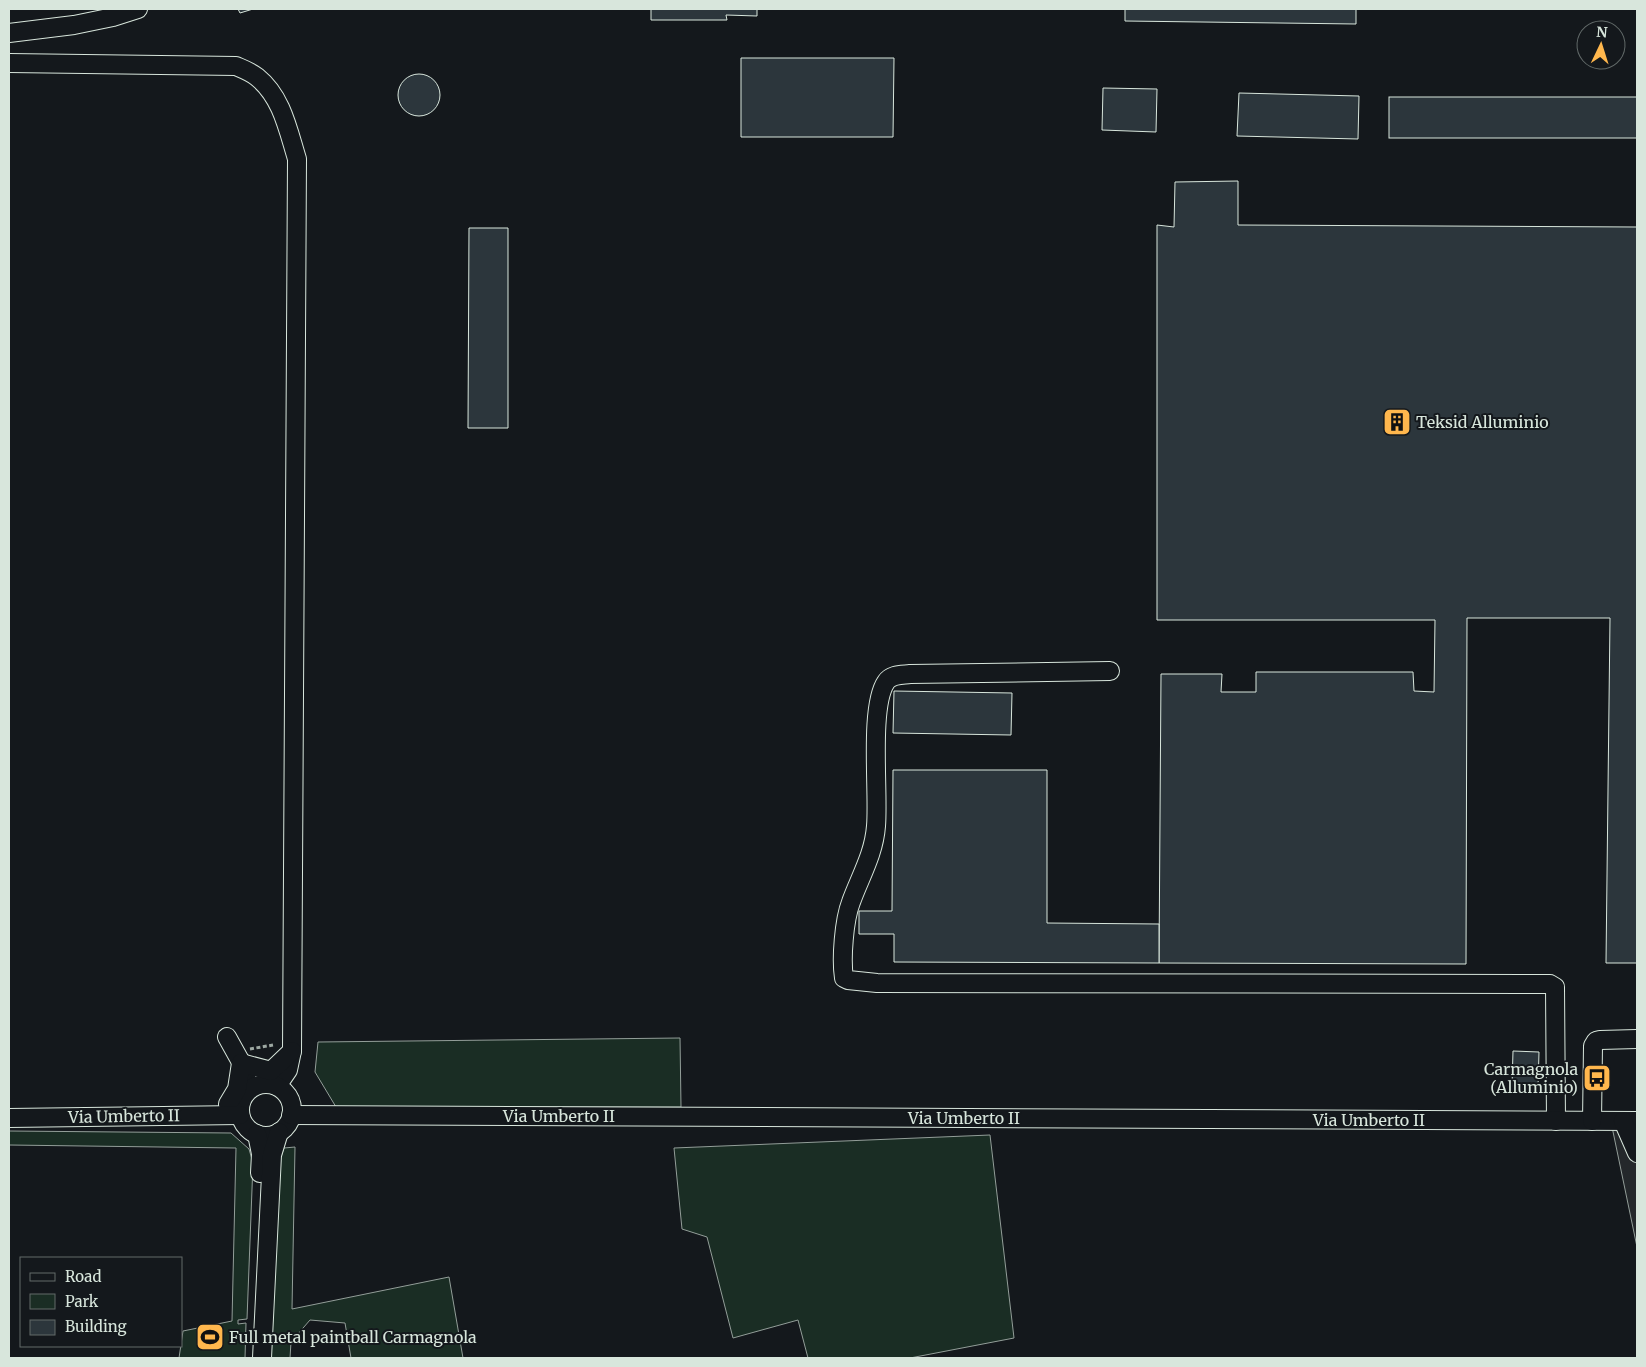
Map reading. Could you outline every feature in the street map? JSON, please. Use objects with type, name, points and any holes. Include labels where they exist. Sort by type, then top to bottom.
[{"type":"street","points":[[9,33],[74,25],[138,9]]},
{"type":"street","points":[[9,63],[236,66],[256,77],[274,95],[285,117],[297,160],[288,1070],[277,1086]]},
{"type":"street","points":[[1110,671],[910,674],[896,675],[886,681],[877,719],[876,826],[874,841],[863,874],[850,903],[845,927],[844,978],[876,983],[1550,984],[1555,987],[1556,1121]]},
{"type":"street","points":[[227,1037],[254,1086]]},
{"type":"street","points":[[1592,1121],[1593,1046],[1596,1041],[1600,1040],[1637,1039]]},
{"type":"street","points":[[239,1059],[271,1071],[287,1047]]},
{"type":"street","points":[[222,1115],[237,1089],[239,1059]]},
{"type":"street","points":[[266,1084],[277,1086],[286,1093],[291,1104],[291,1115],[287,1125],[279,1132],[269,1136],[257,1134],[249,1130],[243,1123],[240,1115],[240,1103],[245,1093],[254,1086],[266,1084]]},
{"type":"street","name":"Via Umberto II","points":[[9,1118],[240,1115]]},
{"type":"street","name":"Via Umberto II","points":[[291,1115],[1630,1121]]},
{"type":"street","points":[[1630,1121],[1637,1153]]},
{"type":"street","points":[[262,1358],[272,1155],[279,1132]]},
{"type":"street","points":[[251,1358],[261,1154],[257,1134]]},
{"type":"path","points":[[239,1059],[254,1047],[287,1047]]},
{"type":"green space","points":[[680,1038],[681,1107],[336,1107],[315,1072],[318,1042]]},
{"type":"green space","points":[[9,1131],[231,1133],[249,1149],[253,1163],[247,1319],[238,1320],[238,1324],[246,1323],[245,1358],[179,1358],[183,1331],[232,1321],[236,1148],[9,1145]]},
{"type":"green space","points":[[990,1135],[1014,1338],[910,1358],[808,1358],[798,1320],[733,1338],[707,1237],[682,1229],[674,1148]]},
{"type":"green space","points":[[295,1147],[292,1309],[449,1277],[463,1358],[351,1358],[345,1323],[310,1320],[291,1342],[290,1358],[269,1358],[278,1165],[284,1148]]},
{"type":"shaded area","points":[[1637,1121],[1637,1247],[1611,1122]]},
{"type":"building","points":[[238,9],[253,9],[240,13]]},
{"type":"building","points":[[651,9],[757,9],[757,16],[726,15],[727,20],[651,20]]},
{"type":"building","points":[[1125,9],[1356,9],[1356,24],[1125,21]]},
{"type":"building","points":[[741,58],[894,58],[893,137],[741,137]]},
{"type":"building","points":[[423,74],[431,77],[437,83],[440,95],[437,107],[431,113],[415,116],[407,113],[401,107],[398,91],[401,83],[407,77]]},
{"type":"building","points":[[1103,88],[1157,89],[1156,132],[1102,130]]},
{"type":"building","points":[[1239,93],[1359,96],[1358,139],[1237,136]]},
{"type":"building","points":[[1389,97],[1637,97],[1637,138],[1389,138]]},
{"type":"building","name":"Teksid Alluminio","points":[[1238,181],[1238,225],[1637,227],[1637,963],[1606,963],[1610,618],[1467,618],[1466,964],[1159,963],[1161,674],[1222,674],[1221,692],[1256,692],[1256,672],[1413,672],[1414,691],[1434,692],[1435,620],[1157,620],[1157,225],[1174,227],[1175,182]]},
{"type":"building","points":[[469,228],[508,228],[508,428],[468,428]]},
{"type":"building","points":[[894,691],[1012,693],[1011,735],[893,733]]},
{"type":"building","points":[[893,770],[1047,770],[1047,923],[1159,924],[1159,963],[894,962],[894,934],[859,934],[859,911],[892,911]]},
{"type":"building","points":[[1513,1051],[1539,1052],[1538,1087],[1512,1086]]},
{"type":"place","name":"Teksid Alluminio","points":[[1397,422]]},
{"type":"place","name":"Carmagnola (Alluminio)","points":[[1597,1078]]},
{"type":"place","name":"Full metal paintball Carmagnola","points":[[210,1337]]}]
